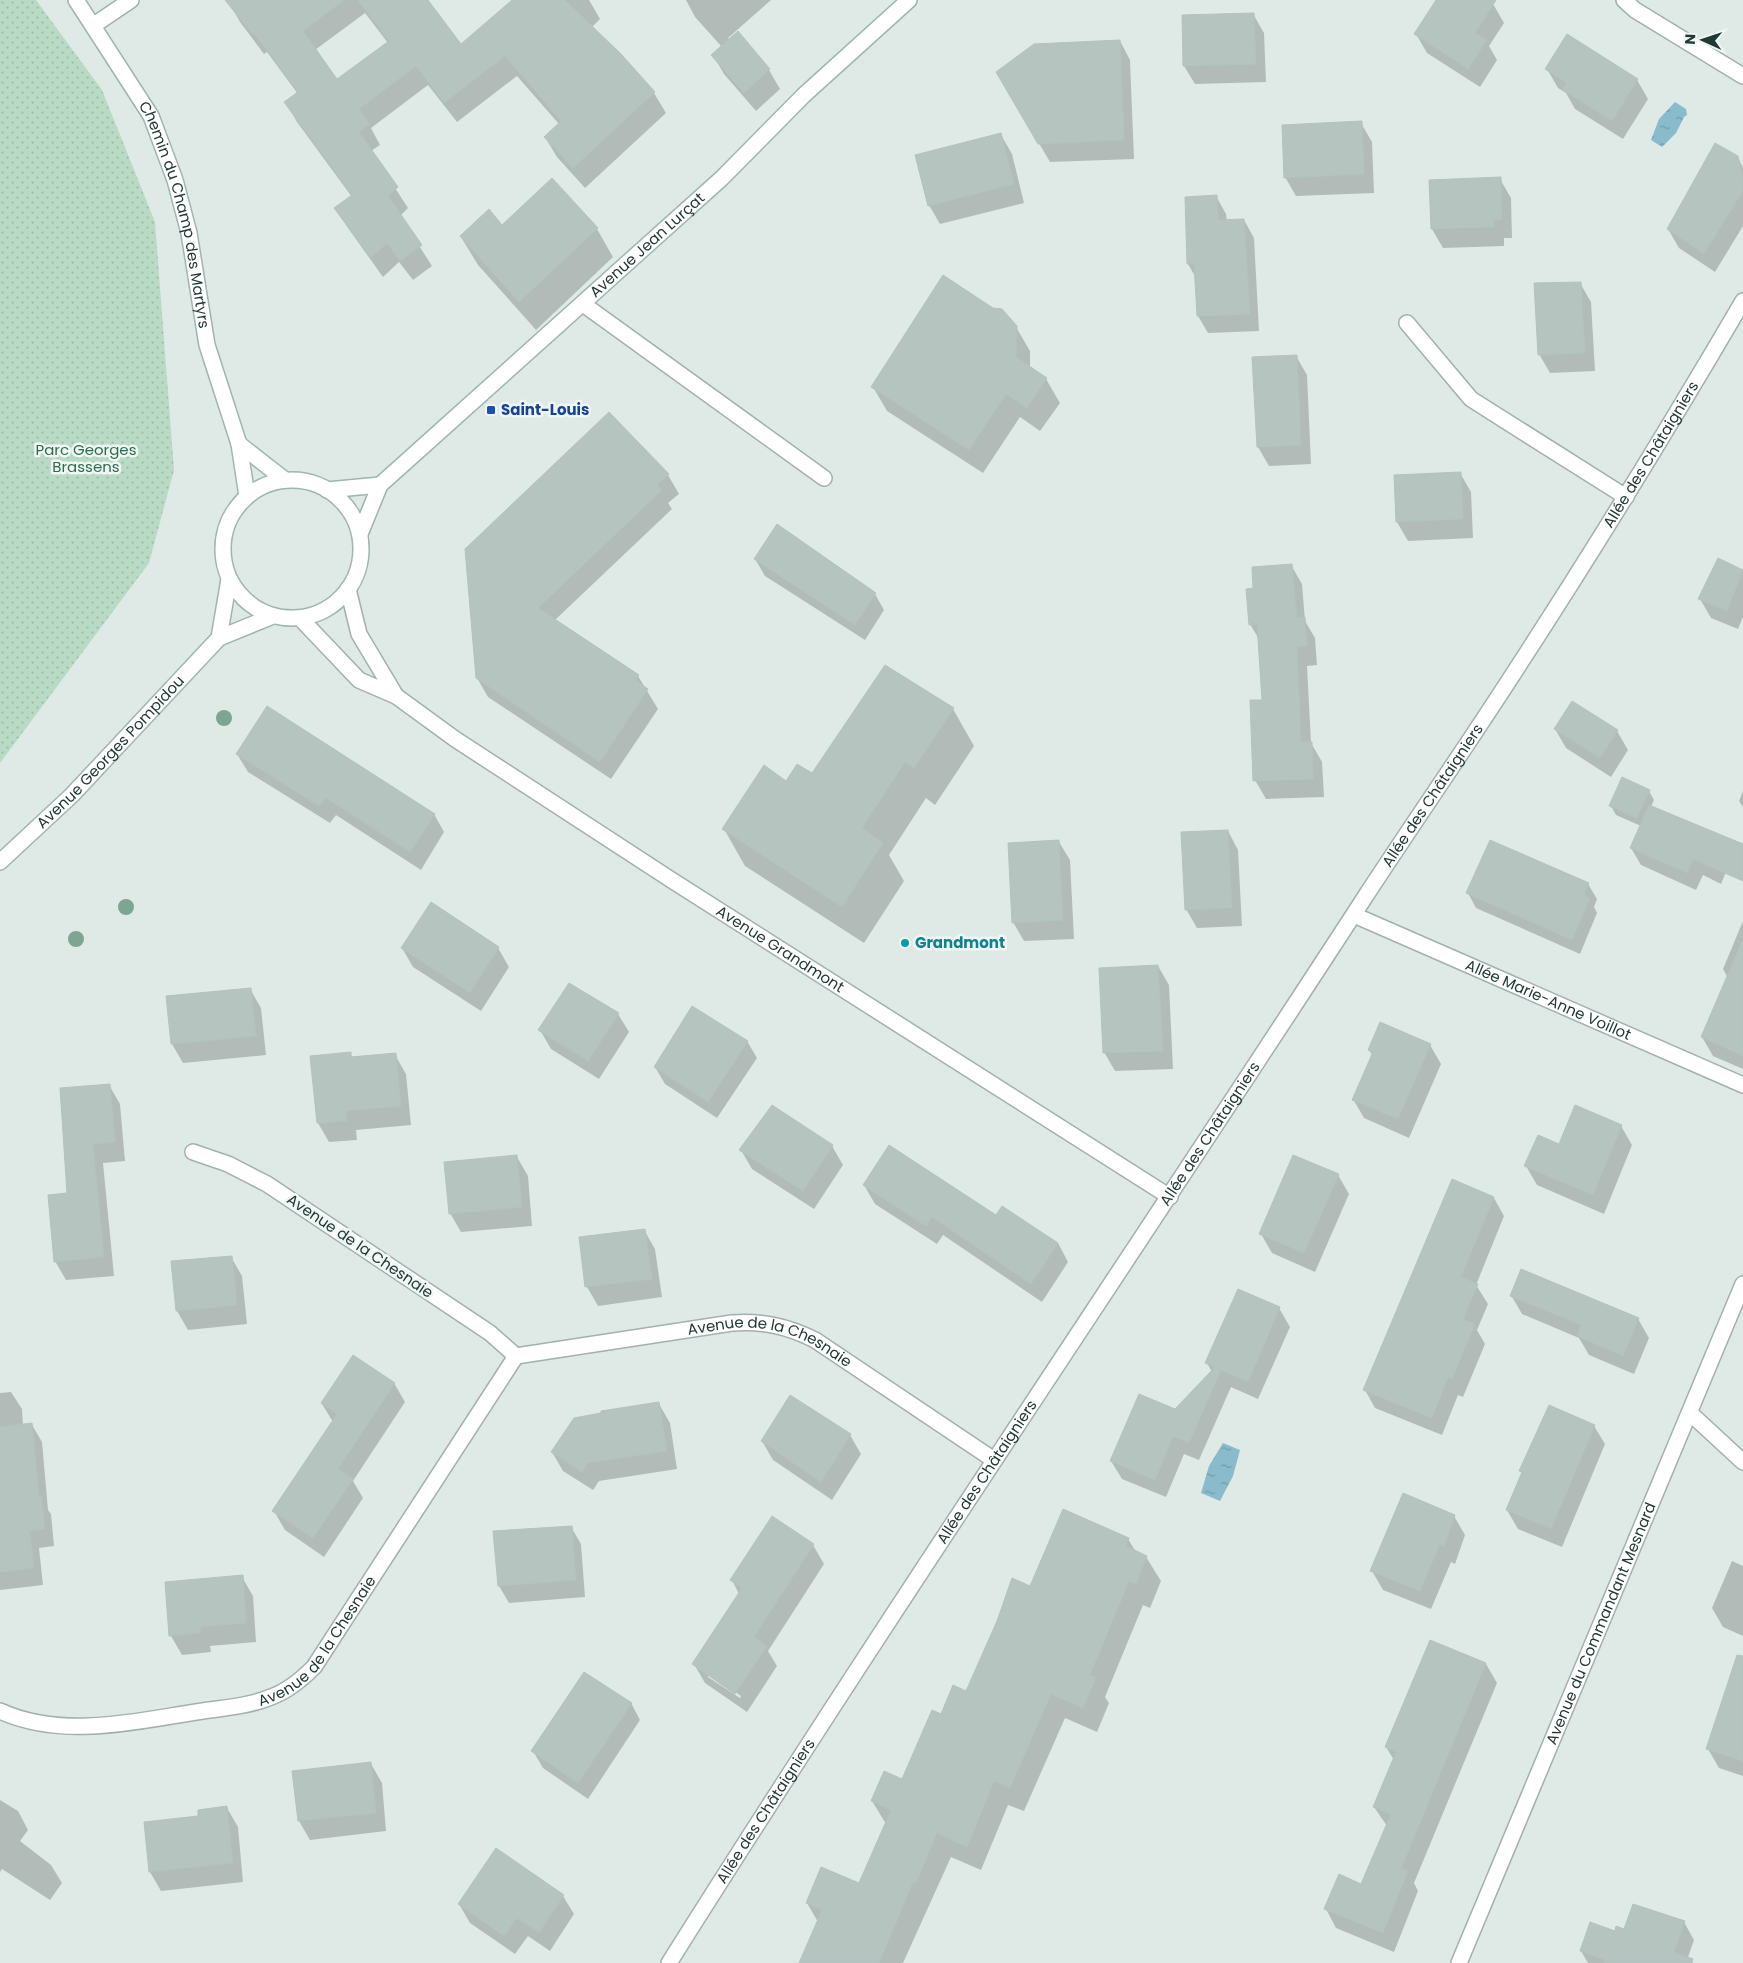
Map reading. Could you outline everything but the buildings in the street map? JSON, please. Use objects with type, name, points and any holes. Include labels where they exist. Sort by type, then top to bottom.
[{"type":"street","name":"Chemin du Champ des Martyrs","points":[[76,0],[151,116],[175,180],[189,233],[207,345],[239,444],[247,496]]},
{"type":"street","points":[[94,26],[131,0]]},
{"type":"street","name":"Avenue Jean Lurçat","points":[[360,534],[380,485],[722,178],[804,95],[909,0]]},
{"type":"street","points":[[1624,0],[1636,10],[1743,76]]},
{"type":"street","name":"Allée des Châtaigniers","points":[[669,1963],[760,1819],[994,1460],[1170,1197],[1518,666],[1626,497],[1743,301]]},
{"type":"street","points":[[583,304],[824,478]]},
{"type":"street","points":[[1407,323],[1471,399],[1626,497]]},
{"type":"street","points":[[239,444],[285,480]]},
{"type":"street","name":"Avenue Georges Pompidou","points":[[285,480],[307,481],[327,490],[344,503],[355,521],[360,534],[358,567],[348,589],[337,602],[323,611],[300,618],[273,616],[257,609],[244,599],[229,579],[224,562],[224,535],[230,517],[247,496],[268,484],[285,480]]},
{"type":"street","points":[[327,490],[380,485]]},
{"type":"street","name":"Avenue Georges Pompidou","points":[[219,638],[229,579]]},
{"type":"street","name":"Avenue Grandmont","points":[[348,589],[359,634],[396,696]]},
{"type":"street","name":"Avenue Georges Pompidou","points":[[0,862],[72,795],[219,638],[273,616]]},
{"type":"street","name":"Avenue Grandmont","points":[[300,618],[359,680],[396,696],[455,739],[673,881],[1170,1197]]},
{"type":"street","name":"Allée Marie-Anne Voillot","points":[[1354,916],[1743,1085]]},
{"type":"street","name":"Avenue de la Chesnaie","points":[[193,1152],[228,1164],[268,1184],[490,1333],[516,1356]]},
{"type":"street","name":"Avenue du Commandant Mesnard","points":[[1459,1963],[1743,1284]]},
{"type":"street","name":"Avenue de la Chesnaie","points":[[0,1711],[18,1719],[38,1724],[102,1726],[253,1703],[287,1690],[314,1667],[516,1356],[732,1323],[754,1322],[774,1324],[796,1330],[814,1340],[994,1460]]},
{"type":"street","points":[[1690,1413],[1743,1462]]},
{"type":"green space","name":"Parc Georges Brassens","points":[[0,0],[36,0],[102,90],[155,222],[174,470],[149,563],[0,763]]},
{"type":"water","points":[[1675,102],[1686,109],[1687,115],[1684,117],[1676,133],[1662,147],[1651,140],[1659,119]]},
{"type":"water","points":[[1223,1443],[1240,1450],[1233,1476],[1220,1501],[1201,1493],[1209,1466]]},
{"type":"place","name":"Saint-Louis","points":[[491,410]]},
{"type":"place","name":"Grandmont","points":[[905,943]]}]
